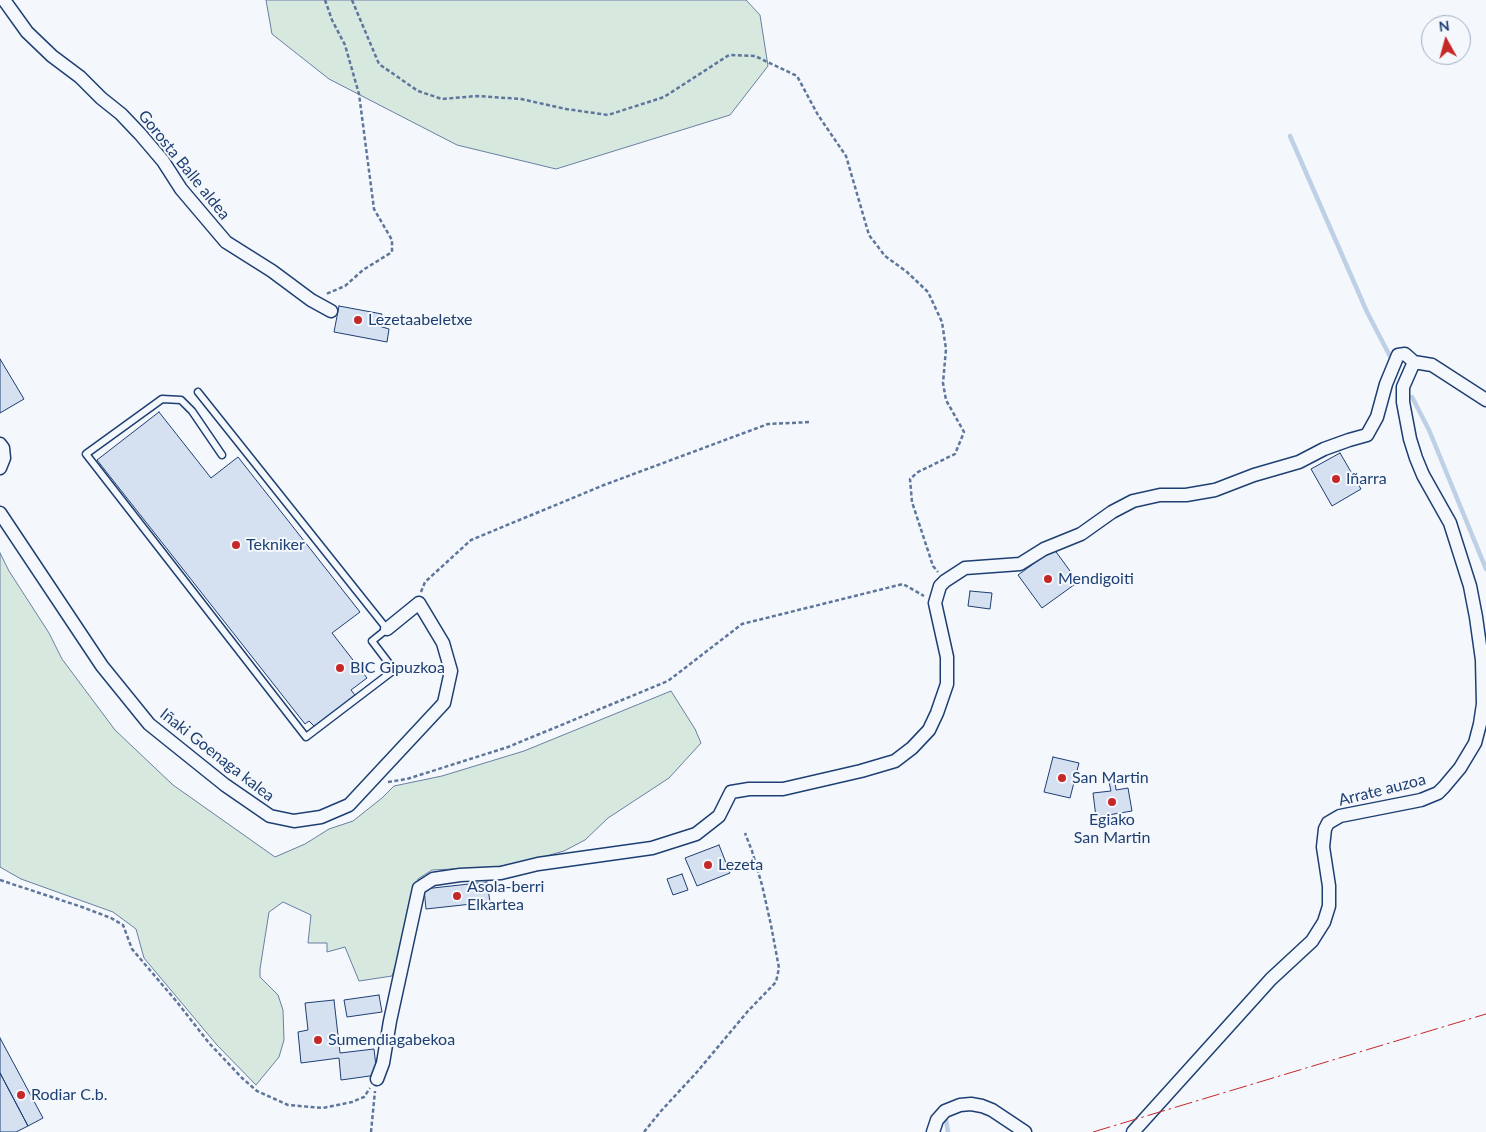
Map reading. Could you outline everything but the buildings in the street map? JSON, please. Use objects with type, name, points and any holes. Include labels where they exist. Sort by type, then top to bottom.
[{"type":"street","name":"Gorosta Balle aldea","points":[[4,0],[27,32],[52,56],[121,114],[140,134],[163,161],[181,189],[226,242],[272,271],[293,288],[330,312]]},
{"type":"street","points":[[376,1079],[383,1063],[390,1021],[419,888],[433,879],[460,875],[501,873],[538,864],[652,848],[696,834],[719,816],[731,792],[749,789],[782,789],[895,761],[912,748],[929,730],[937,713],[947,684],[947,656],[935,603],[940,586],[965,568],[1020,564],[1044,549],[1081,534],[1133,500],[1160,495],[1186,495],[1214,490],[1254,475],[1299,462],[1324,449],[1349,440],[1367,436],[1377,417],[1386,384],[1396,360],[1405,354],[1414,362],[1432,365],[1486,400]]},
{"type":"street","name":"Arrate auzoa","points":[[1132,1132],[1271,979],[1312,942],[1324,922],[1329,906],[1329,886],[1324,847],[1325,829],[1328,823],[1340,816],[1420,800],[1438,793],[1460,768],[1475,743],[1483,704],[1482,660],[1476,617],[1463,561],[1450,523],[1423,476],[1410,439],[1403,402],[1403,387],[1414,362]]},
{"type":"street","points":[[0,444],[4,458],[0,468]]},
{"type":"street","name":"Iñaki Goenaga kalea","points":[[0,513],[102,666],[149,724],[225,785],[270,816],[294,820],[321,818],[349,805],[444,703],[451,671],[443,643],[419,603]]},
{"type":"street","points":[[387,629],[419,603]]},
{"type":"street","points":[[932,1132],[937,1120],[945,1111],[960,1105],[972,1104],[992,1110],[1024,1132]]},
{"type":"lane","points":[[198,392],[387,629],[372,641],[394,670],[306,737],[86,454],[162,399],[181,400],[192,411],[222,455]]},
{"type":"path","points":[[317,303],[322,296],[345,286],[363,270],[392,252],[392,240],[374,209],[359,94],[345,45],[332,20],[325,0]]},
{"type":"path","points":[[352,0],[379,64],[418,91],[442,99],[477,96],[521,99],[566,109],[608,115],[664,97],[729,55],[755,56],[797,76],[818,116],[846,156],[869,235],[885,256],[907,272],[928,292],[942,322],[946,349],[942,383],[946,400],[964,432],[955,454],[918,472],[910,479],[912,502],[933,566],[945,581]]},
{"type":"path","points":[[419,603],[424,582],[471,540],[604,485],[768,424],[811,422]]},
{"type":"path","points":[[369,784],[407,779],[508,747],[668,681],[742,624],[902,584],[935,603]]},
{"type":"path","points":[[644,1132],[748,1011],[776,982],[779,968],[771,925],[762,885],[752,851],[744,833]]},
{"type":"path","points":[[0,880],[82,906],[111,918],[123,926],[132,949],[209,1043],[256,1091],[288,1104],[323,1108],[352,1102],[364,1097],[376,1079]]},
{"type":"path","points":[[371,1132],[376,1079]]},
{"type":"shaded area","points":[[266,0],[746,0],[760,15],[768,66],[730,115],[556,169],[457,145],[329,79],[272,34]]},
{"type":"shaded area","points":[[0,553],[9,571],[49,633],[62,659],[115,730],[173,785],[275,857],[305,844],[329,829],[353,821],[394,786],[442,776],[524,751],[671,691],[695,729],[701,743],[669,778],[608,818],[585,840],[564,851],[496,867],[432,870],[418,879],[405,939],[392,976],[359,981],[345,947],[327,952],[327,943],[308,943],[311,915],[283,902],[269,912],[260,977],[278,995],[283,1010],[284,1040],[279,1057],[256,1085],[217,1045],[144,958],[136,929],[113,912],[21,879],[0,867]]},
{"type":"waterway","points":[[1290,136],[1367,312],[1393,362]]},
{"type":"waterway","points":[[1412,397],[1429,430],[1486,569]]},
{"type":"waterway","points":[[946,1120],[948,1132]]},
{"type":"power","points":[[1093,1132],[1486,1014]]},
{"type":"place","name":"Lezetaabeletxe","points":[[358,320]]},
{"type":"place","name":"Iñarra","points":[[1336,479]]},
{"type":"place","name":"Tekniker","points":[[236,545]]},
{"type":"place","name":"Mendigoiti","points":[[1048,579]]},
{"type":"place","name":"BIC Gipuzkoa","points":[[340,668]]},
{"type":"place","name":"San Martin","points":[[1062,778]]},
{"type":"place","name":"Egiako San Martin","points":[[1112,802]]},
{"type":"place","name":"Lezeta","points":[[708,865]]},
{"type":"place","name":"Asola-berri Elkartea","points":[[457,896]]},
{"type":"place","name":"Sumendiagabekoa","points":[[318,1040]]},
{"type":"place","name":"Rodiar C.b.","points":[[21,1095]]}]
